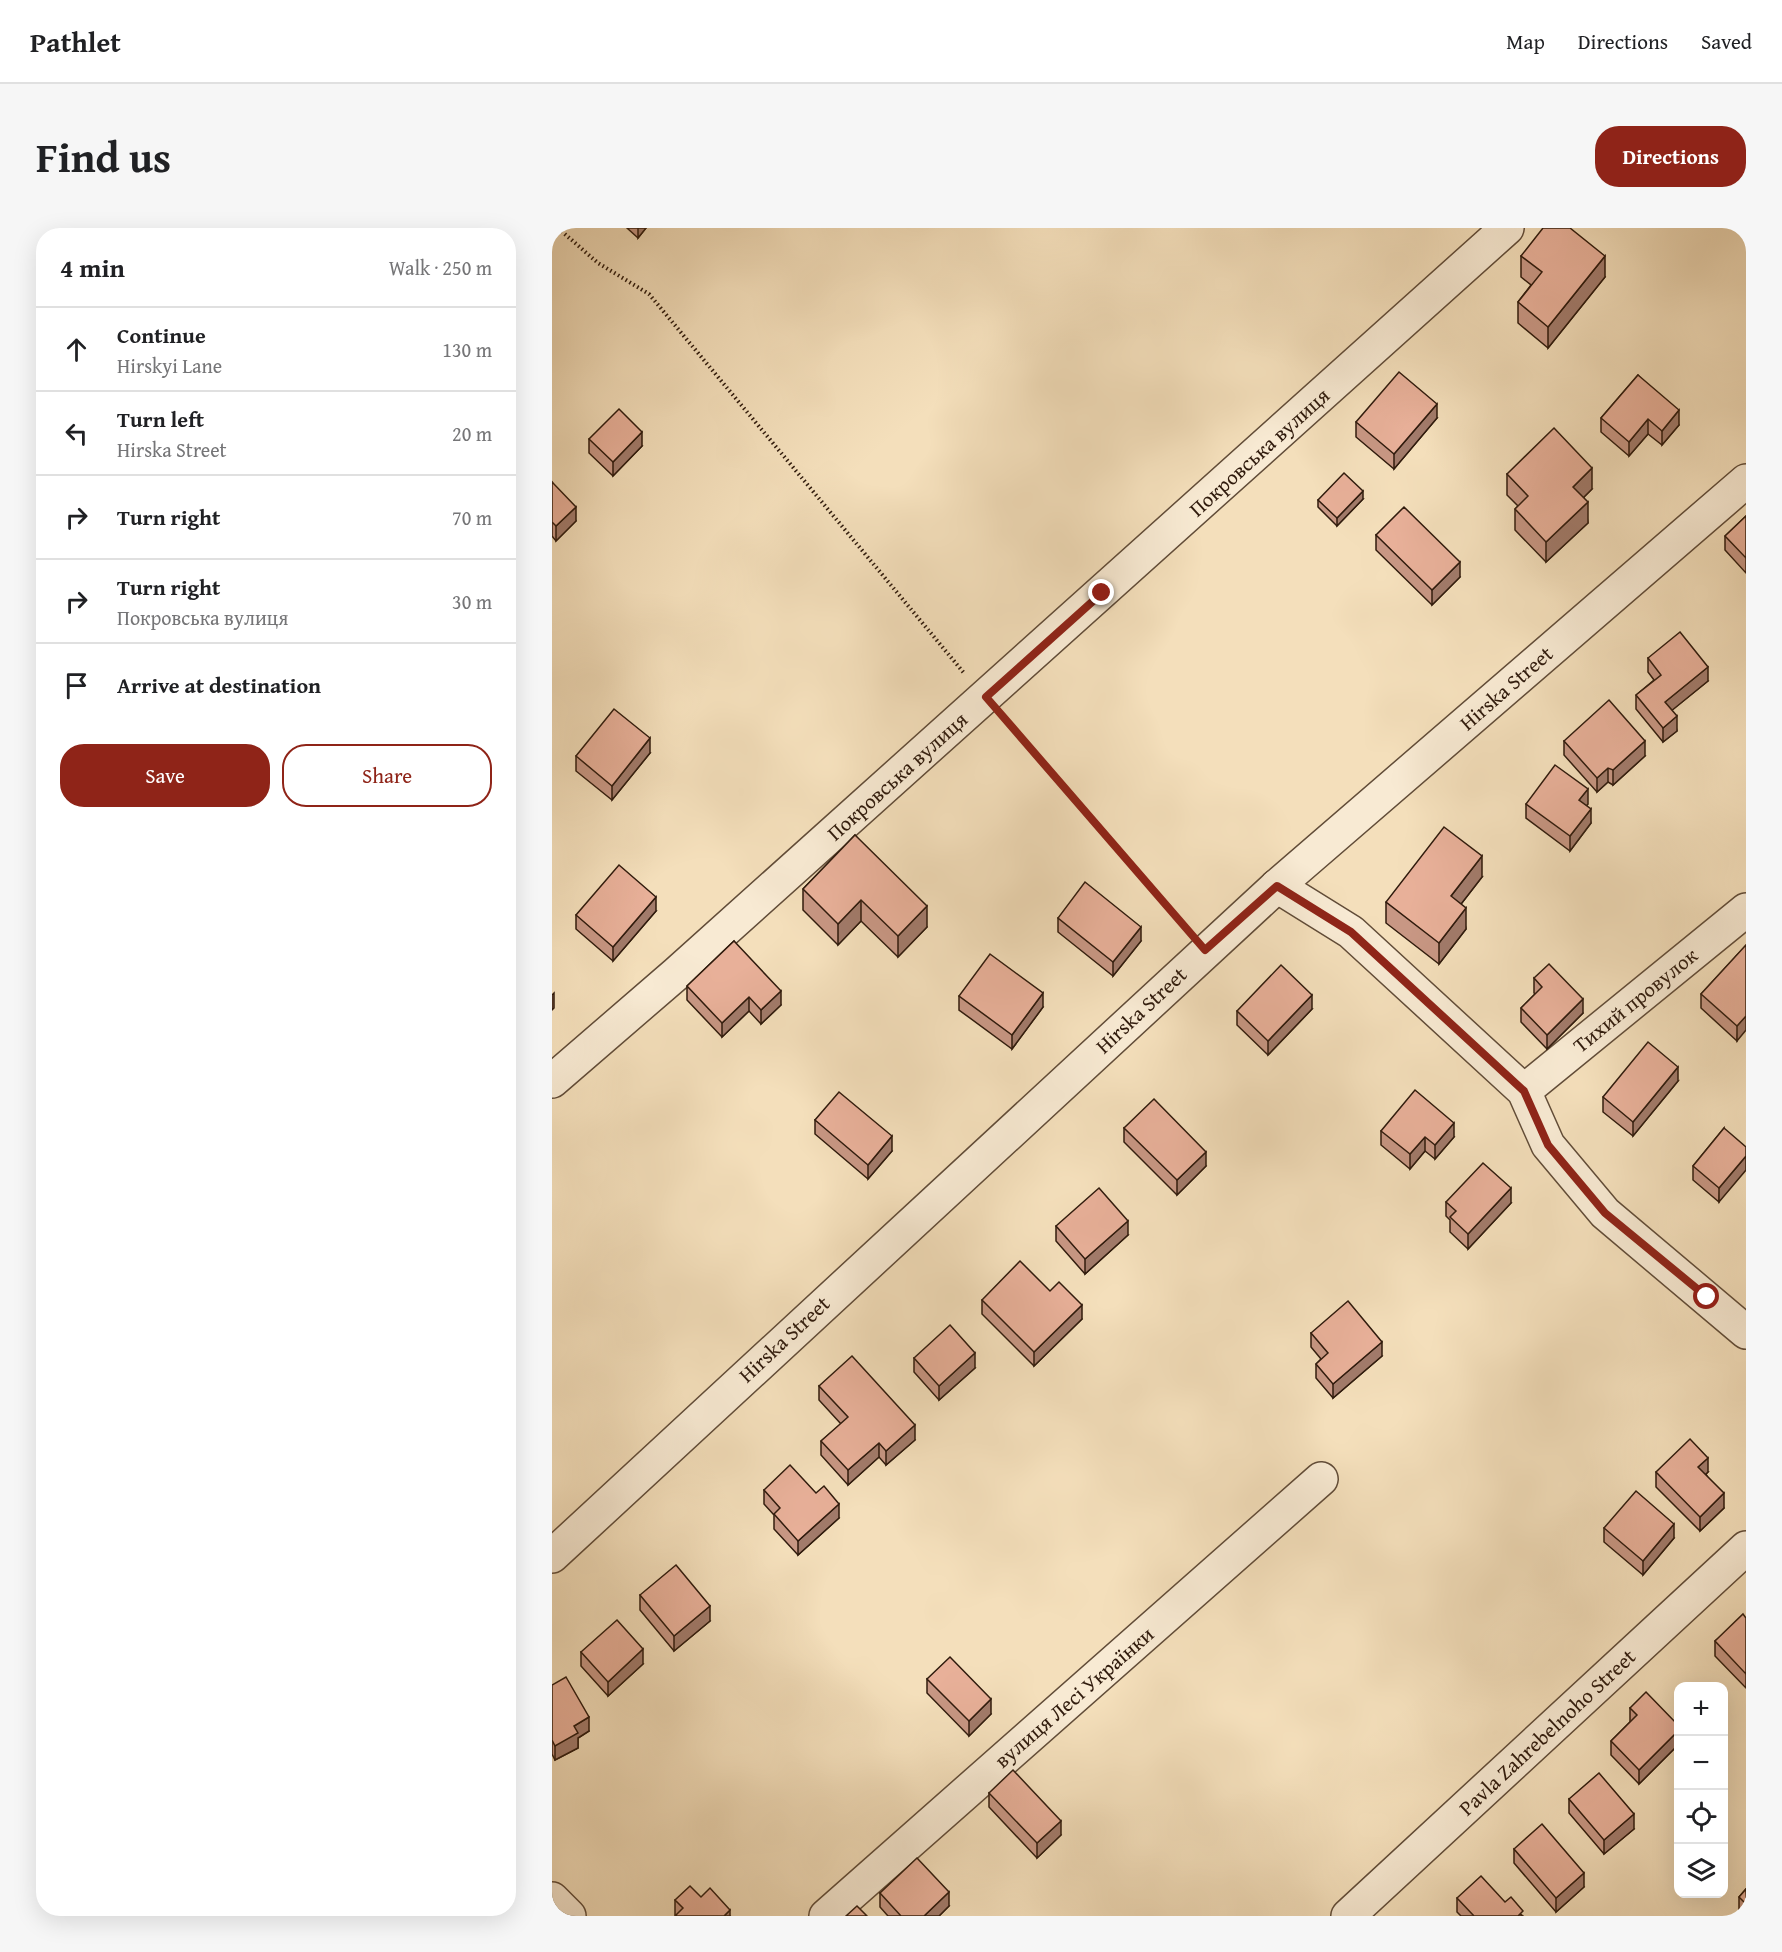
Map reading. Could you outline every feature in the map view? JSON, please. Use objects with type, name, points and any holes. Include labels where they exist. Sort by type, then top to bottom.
[{"type":"street","name":"Покровська вулиця","points":[[552,1081],[676,974],[1507,228]]},
{"type":"street","name":"Hirska Street","points":[[552,1556],[1205,950],[1746,481]]},
{"type":"street","points":[[1277,886],[1351,932],[1524,1091],[1548,1145],[1605,1213],[1746,1332]]},
{"type":"street","name":"Тихий провулок","points":[[1524,1091],[1746,910]]},
{"type":"street","name":"вулиця Лесі Українки","points":[[826,1916],[1321,1479]]},
{"type":"street","name":"Pavla Zahrebelnoho Street","points":[[1348,1916],[1746,1548]]},
{"type":"street","points":[[552,1899],[569,1916]]},
{"type":"path","points":[[558,228],[598,262],[649,294],[986,697],[1205,950]]},
{"type":"building","points":[[1543,228],[1570,228],[1605,256],[1548,327],[1518,302],[1542,272],[1521,256]]},
{"type":"building","points":[[1399,372],[1437,404],[1394,454],[1356,422]]},
{"type":"building","points":[[1638,375],[1679,410],[1662,431],[1648,419],[1629,442],[1601,418]]},
{"type":"building","points":[[619,409],[642,432],[613,462],[589,439]]},
{"type":"building","points":[[1554,428],[1592,468],[1573,487],[1588,502],[1546,542],[1515,509],[1528,496],[1507,474]]},
{"type":"building","points":[[1344,473],[1363,491],[1337,518],[1318,500]]},
{"type":"building","points":[[552,482],[576,507],[556,526],[552,522]]},
{"type":"building","points":[[1404,507],[1460,562],[1432,590],[1376,535]]},
{"type":"building","points":[[1746,516],[1746,558],[1725,536]]},
{"type":"building","points":[[1680,632],[1708,667],[1665,702],[1677,716],[1663,728],[1636,695],[1661,675],[1648,658]]},
{"type":"building","points":[[1609,700],[1645,741],[1613,770],[1608,768],[1597,778],[1564,741]]},
{"type":"building","points":[[614,709],[650,738],[612,786],[576,756]]},
{"type":"building","points":[[1555,765],[1588,789],[1579,800],[1591,809],[1570,836],[1526,804]]},
{"type":"building","points":[[1444,827],[1482,856],[1451,896],[1466,908],[1439,943],[1386,902]]},
{"type":"building","points":[[855,835],[927,906],[898,936],[861,900],[838,924],[803,889]]},
{"type":"building","points":[[619,865],[656,897],[613,947],[576,915]]},
{"type":"building","points":[[1085,882],[1141,927],[1113,962],[1058,918]]},
{"type":"building","points":[[734,941],[781,991],[761,1010],[749,997],[722,1023],[687,986]]},
{"type":"building","points":[[1746,945],[1746,1016],[1737,1026],[1701,994]]},
{"type":"building","points":[[990,954],[1043,993],[1012,1035],[959,996]]},
{"type":"building","points":[[1549,964],[1583,999],[1547,1035],[1521,1008],[1542,987],[1534,978]]},
{"type":"building","points":[[1281,965],[1312,995],[1268,1041],[1237,1011]]},
{"type":"building","points":[[1648,1042],[1678,1067],[1633,1122],[1603,1097]]},
{"type":"building","points":[[1415,1090],[1454,1123],[1435,1145],[1425,1137],[1410,1154],[1381,1131]]},
{"type":"building","points":[[839,1092],[892,1136],[868,1165],[815,1120]]},
{"type":"building","points":[[1154,1099],[1206,1152],[1177,1180],[1124,1128]]},
{"type":"building","points":[[1724,1128],[1746,1147],[1746,1156],[1719,1188],[1693,1166]]},
{"type":"building","points":[[1483,1163],[1511,1188],[1468,1234],[1450,1217],[1456,1211],[1446,1202]]},
{"type":"building","points":[[1099,1188],[1128,1221],[1085,1259],[1056,1226]]},
{"type":"building","points":[[1020,1261],[1050,1291],[1059,1282],[1082,1305],[1034,1352],[982,1300]]},
{"type":"building","points":[[1348,1301],[1382,1342],[1333,1384],[1316,1364],[1328,1353],[1311,1333]]},
{"type":"building","points":[[950,1325],[975,1353],[939,1386],[914,1358]]},
{"type":"building","points":[[852,1356],[915,1425],[886,1451],[879,1443],[848,1470],[821,1441],[848,1417],[819,1386]]},
{"type":"building","points":[[1690,1439],[1708,1458],[1698,1467],[1724,1493],[1700,1517],[1656,1472]]},
{"type":"building","points":[[790,1465],[816,1493],[824,1486],[839,1504],[798,1541],[774,1514],[780,1508],[764,1490]]},
{"type":"building","points":[[1636,1491],[1674,1524],[1643,1561],[1604,1528]]},
{"type":"building","points":[[676,1565],[710,1606],[674,1636],[640,1595]]},
{"type":"building","points":[[1743,1614],[1746,1618],[1746,1674],[1715,1641]]},
{"type":"building","points":[[617,1620],[643,1649],[608,1682],[581,1652]]},
{"type":"building","points":[[950,1657],[991,1699],[969,1721],[927,1679]]},
{"type":"building","points":[[566,1677],[589,1717],[574,1726],[578,1733],[555,1746],[552,1740],[552,1685]]},
{"type":"building","points":[[1646,1692],[1674,1721],[1674,1735],[1639,1770],[1611,1741],[1637,1715],[1630,1708]]},
{"type":"building","points":[[1013,1770],[1061,1821],[1037,1843],[989,1793]]},
{"type":"building","points":[[1599,1773],[1634,1814],[1604,1840],[1569,1799]]},
{"type":"building","points":[[1542,1824],[1584,1873],[1556,1898],[1514,1849]]},
{"type":"building","points":[[917,1858],[949,1892],[924,1916],[901,1916],[880,1893]]},
{"type":"building","points":[[1481,1876],[1505,1902],[1511,1897],[1523,1911],[1518,1916],[1474,1916],[1457,1898]]},
{"type":"building","points":[[690,1886],[701,1897],[710,1888],[730,1910],[724,1916],[675,1916],[683,1908],[675,1900]]},
{"type":"building","points":[[1746,1889],[1746,1904],[1739,1897]]},
{"type":"building","points":[[857,1906],[867,1916],[846,1916]]},
{"type":"route","points":[[1102,593],[986,697],[1205,950],[1277,886],[1351,932],[1524,1091],[1548,1145],[1605,1213],[1707,1297]]}]
